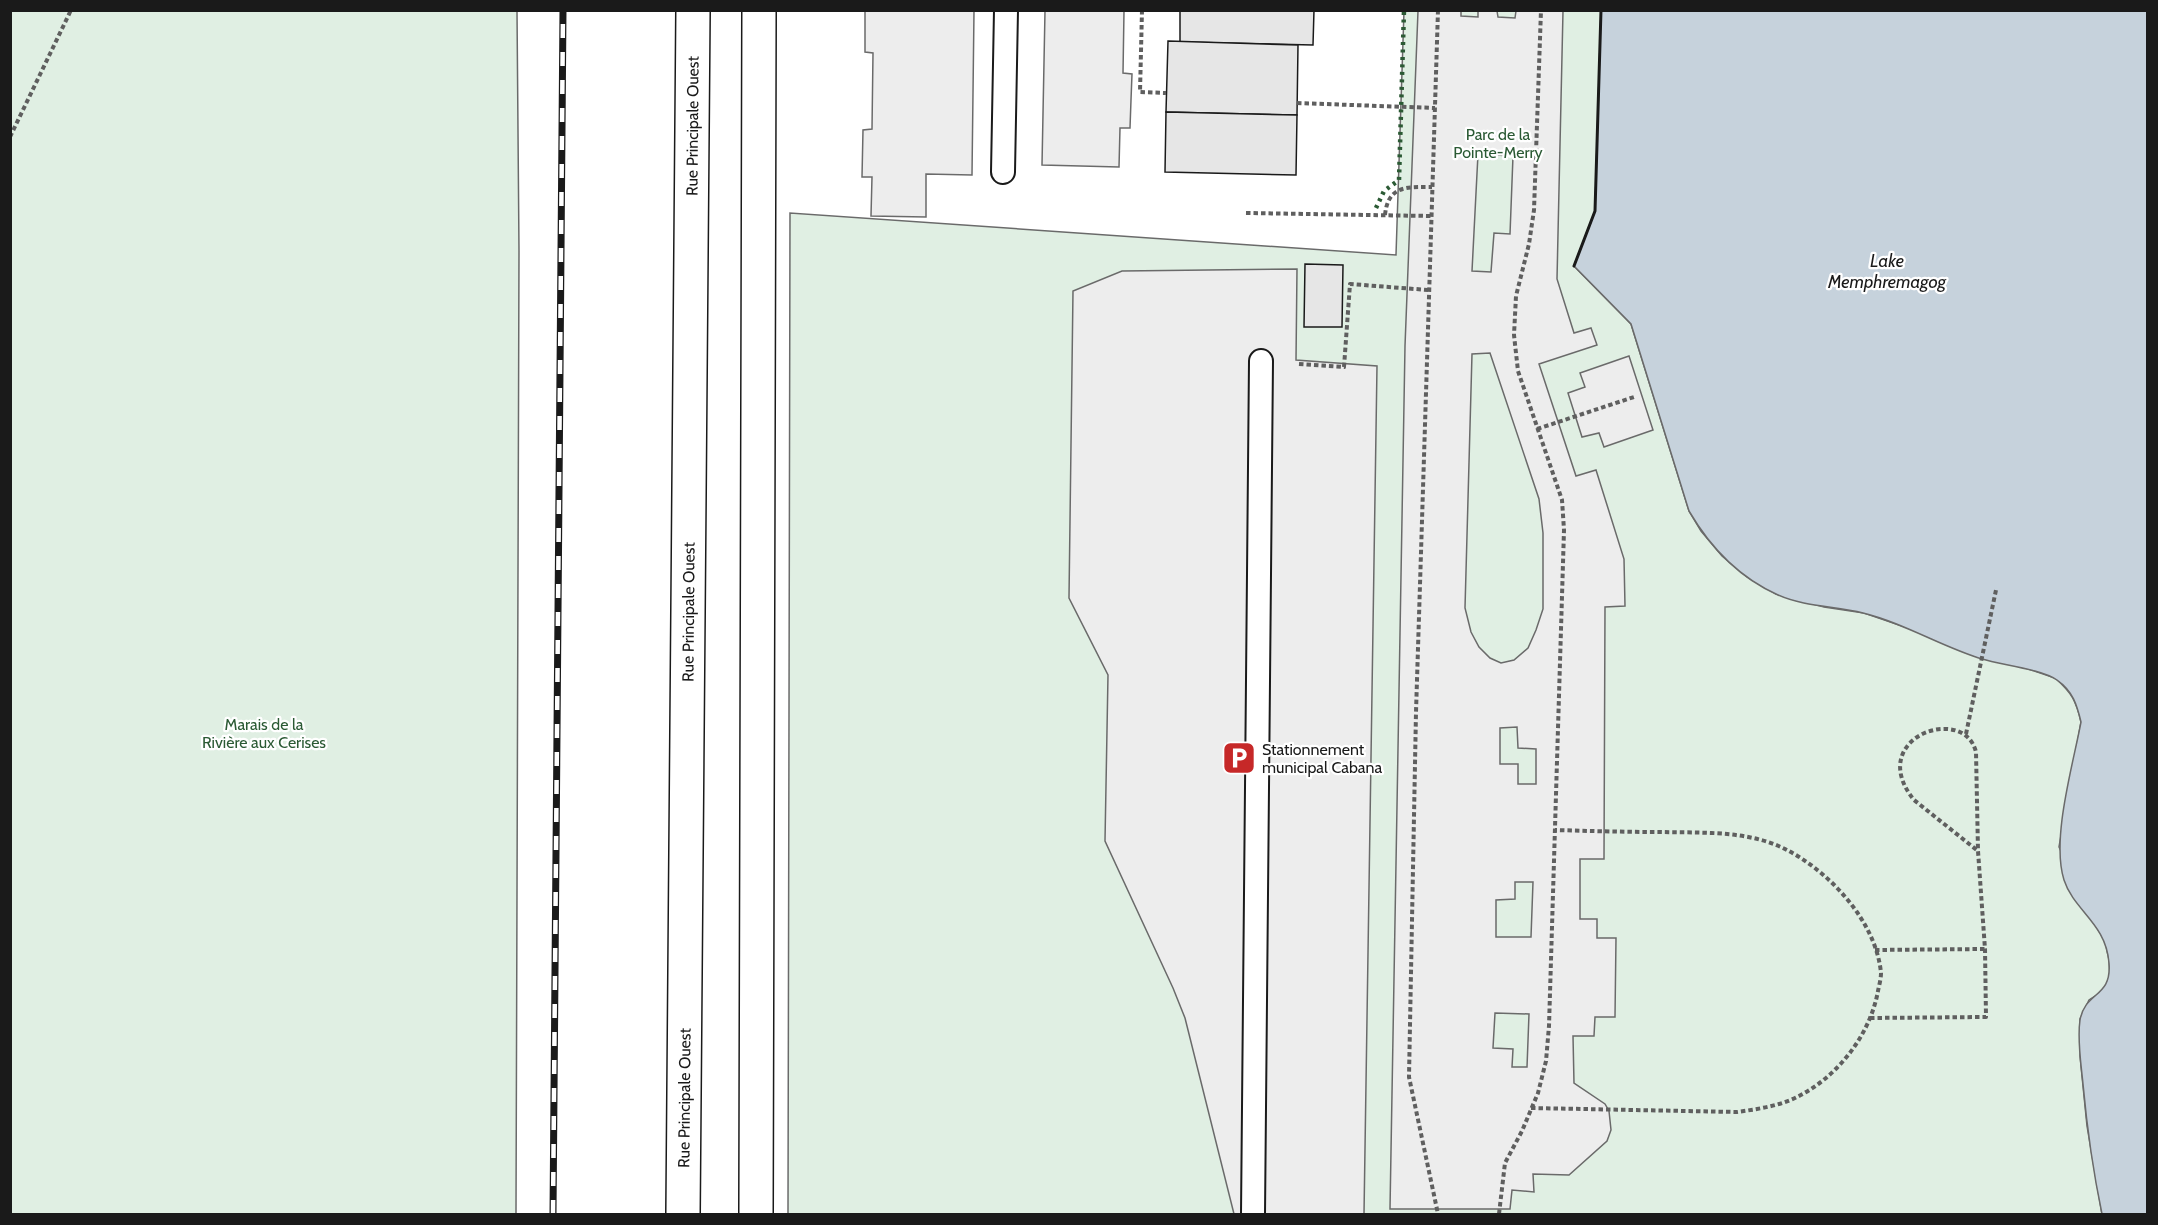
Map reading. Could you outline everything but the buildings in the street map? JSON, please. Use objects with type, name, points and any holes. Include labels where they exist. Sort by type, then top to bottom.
[{"type":"main road","name":"Rue Principale Ouest","points":[[683,1215],[693,10]]},
{"type":"main road","points":[[756,1215],[759,10]]},
{"type":"lane","points":[[1003,172],[1006,10]]},
{"type":"lane","points":[[1253,1215],[1261,361]]},
{"type":"path","points":[[10,137],[71,10]]},
{"type":"path","points":[[1142,10],[1140,92],[1166,93]]},
{"type":"path","points":[[1438,10],[1415,724],[1409,1077],[1438,1215]]},
{"type":"path","points":[[1499,1215],[1506,1163],[1532,1108],[1546,1061],[1555,830],[1564,530],[1562,500],[1518,371],[1514,335],[1516,296],[1529,244],[1535,199],[1541,10]]},
{"type":"path","points":[[1298,103],[1435,108]]},
{"type":"path","points":[[1385,215],[1389,199],[1401,188],[1432,187]]},
{"type":"path","points":[[1246,213],[1431,216]]},
{"type":"path","points":[[1261,361],[1344,367],[1350,284],[1428,290]]},
{"type":"path","points":[[1537,429],[1634,397]]},
{"type":"path","points":[[1966,734],[1996,590]]},
{"type":"path","points":[[1870,1018],[1986,1017],[1976,752],[1974,742],[1966,734],[1953,730],[1930,731],[1905,747],[1901,759],[1901,771],[1906,789],[1914,800],[1978,851]]},
{"type":"path","points":[[1532,1108],[1737,1112],[1767,1108],[1798,1096],[1827,1077],[1856,1045],[1870,1018],[1881,974],[1866,928],[1846,895],[1821,871],[1784,849],[1752,838],[1713,833],[1555,830]]},
{"type":"path","points":[[1875,950],[1985,949]]},
{"type":"green space","name":"Marais de la Rivière aux Cerises","points":[[10,11],[517,11],[519,251],[516,1214],[11,1214]]},
{"type":"green space","name":"Parc de la Pointe-Merry","points":[[1404,11],[1601,11],[1595,211],[1574,266],[1631,324],[1689,511],[1701,531],[1722,556],[1747,577],[1776,594],[1824,607],[1864,613],[2055,678],[2066,688],[2072,698],[2081,722],[2059,847],[2091,918],[2105,941],[2109,960],[2110,979],[2103,991],[2089,1000],[2080,1019],[2080,1056],[2087,1126],[2102,1214],[788,1214],[790,213],[1396,255]]},
{"type":"shaded area","points":[[865,11],[974,11],[972,175],[926,174],[926,217],[871,216],[872,177],[862,177],[863,130],[872,129],[873,53],[865,52]]},
{"type":"shaded area","points":[[1045,11],[1124,11],[1123,73],[1132,74],[1130,128],[1120,128],[1119,167],[1042,165]]},
{"type":"shaded area","points":[[1418,11],[1461,11],[1461,16],[1478,17],[1478,11],[1497,11],[1498,17],[1515,18],[1516,11],[1563,11],[1557,279],[1574,333],[1591,328],[1597,345],[1539,364],[1576,476],[1596,470],[1624,559],[1625,606],[1605,607],[1604,859],[1580,859],[1580,919],[1597,919],[1597,938],[1616,938],[1615,1017],[1595,1017],[1594,1036],[1573,1036],[1574,1083],[1605,1104],[1609,1111],[1611,1130],[1607,1141],[1569,1175],[1533,1174],[1534,1192],[1512,1190],[1510,1209],[1390,1209],[1405,346]],"holes":[[[1478,154],[1513,156],[1510,234],[1494,233],[1491,272],[1472,271]],[[1490,353],[1539,499],[1543,533],[1543,609],[1528,648],[1514,660],[1501,663],[1490,658],[1479,647],[1471,632],[1465,608],[1472,354]],[[1517,727],[1518,748],[1536,749],[1536,784],[1518,784],[1518,764],[1500,764],[1500,728]],[[1515,882],[1533,882],[1531,937],[1496,937],[1496,900],[1515,899]],[[1495,1013],[1529,1014],[1527,1067],[1512,1067],[1513,1049],[1493,1048]]]},
{"type":"shaded area","name":"Stationnement municipal Cabana","points":[[1297,269],[1296,360],[1377,366],[1364,1214],[1234,1214],[1185,1018],[1105,841],[1108,675],[1069,598],[1073,291],[1122,271]]},
{"type":"shaded area","points":[[1629,356],[1653,430],[1604,447],[1599,433],[1582,437],[1568,393],[1585,387],[1580,373]]},
{"type":"water","name":"Lake Memphremagog","points":[[1601,11],[2147,11],[2147,1214],[2102,1214],[2086,1117],[2079,1044],[2080,1020],[2087,1004],[2106,983],[2109,963],[2107,949],[2096,927],[2069,891],[2061,863],[2062,823],[2081,722],[2074,699],[2062,684],[2050,676],[1967,654],[1878,617],[1799,602],[1778,595],[1751,580],[1727,560],[1697,524],[1689,511],[1631,324],[1574,266],[1595,211]]},
{"type":"railway","points":[[553,1214],[563,10]]},
{"type":"hedge","points":[[1376,208],[1384,191],[1399,180],[1404,10]]},
{"type":"wall","points":[[1574,266],[1595,211],[1601,10]]},
{"type":"place","name":"Stationnement municipal Cabana","points":[[1239,758]]}]
